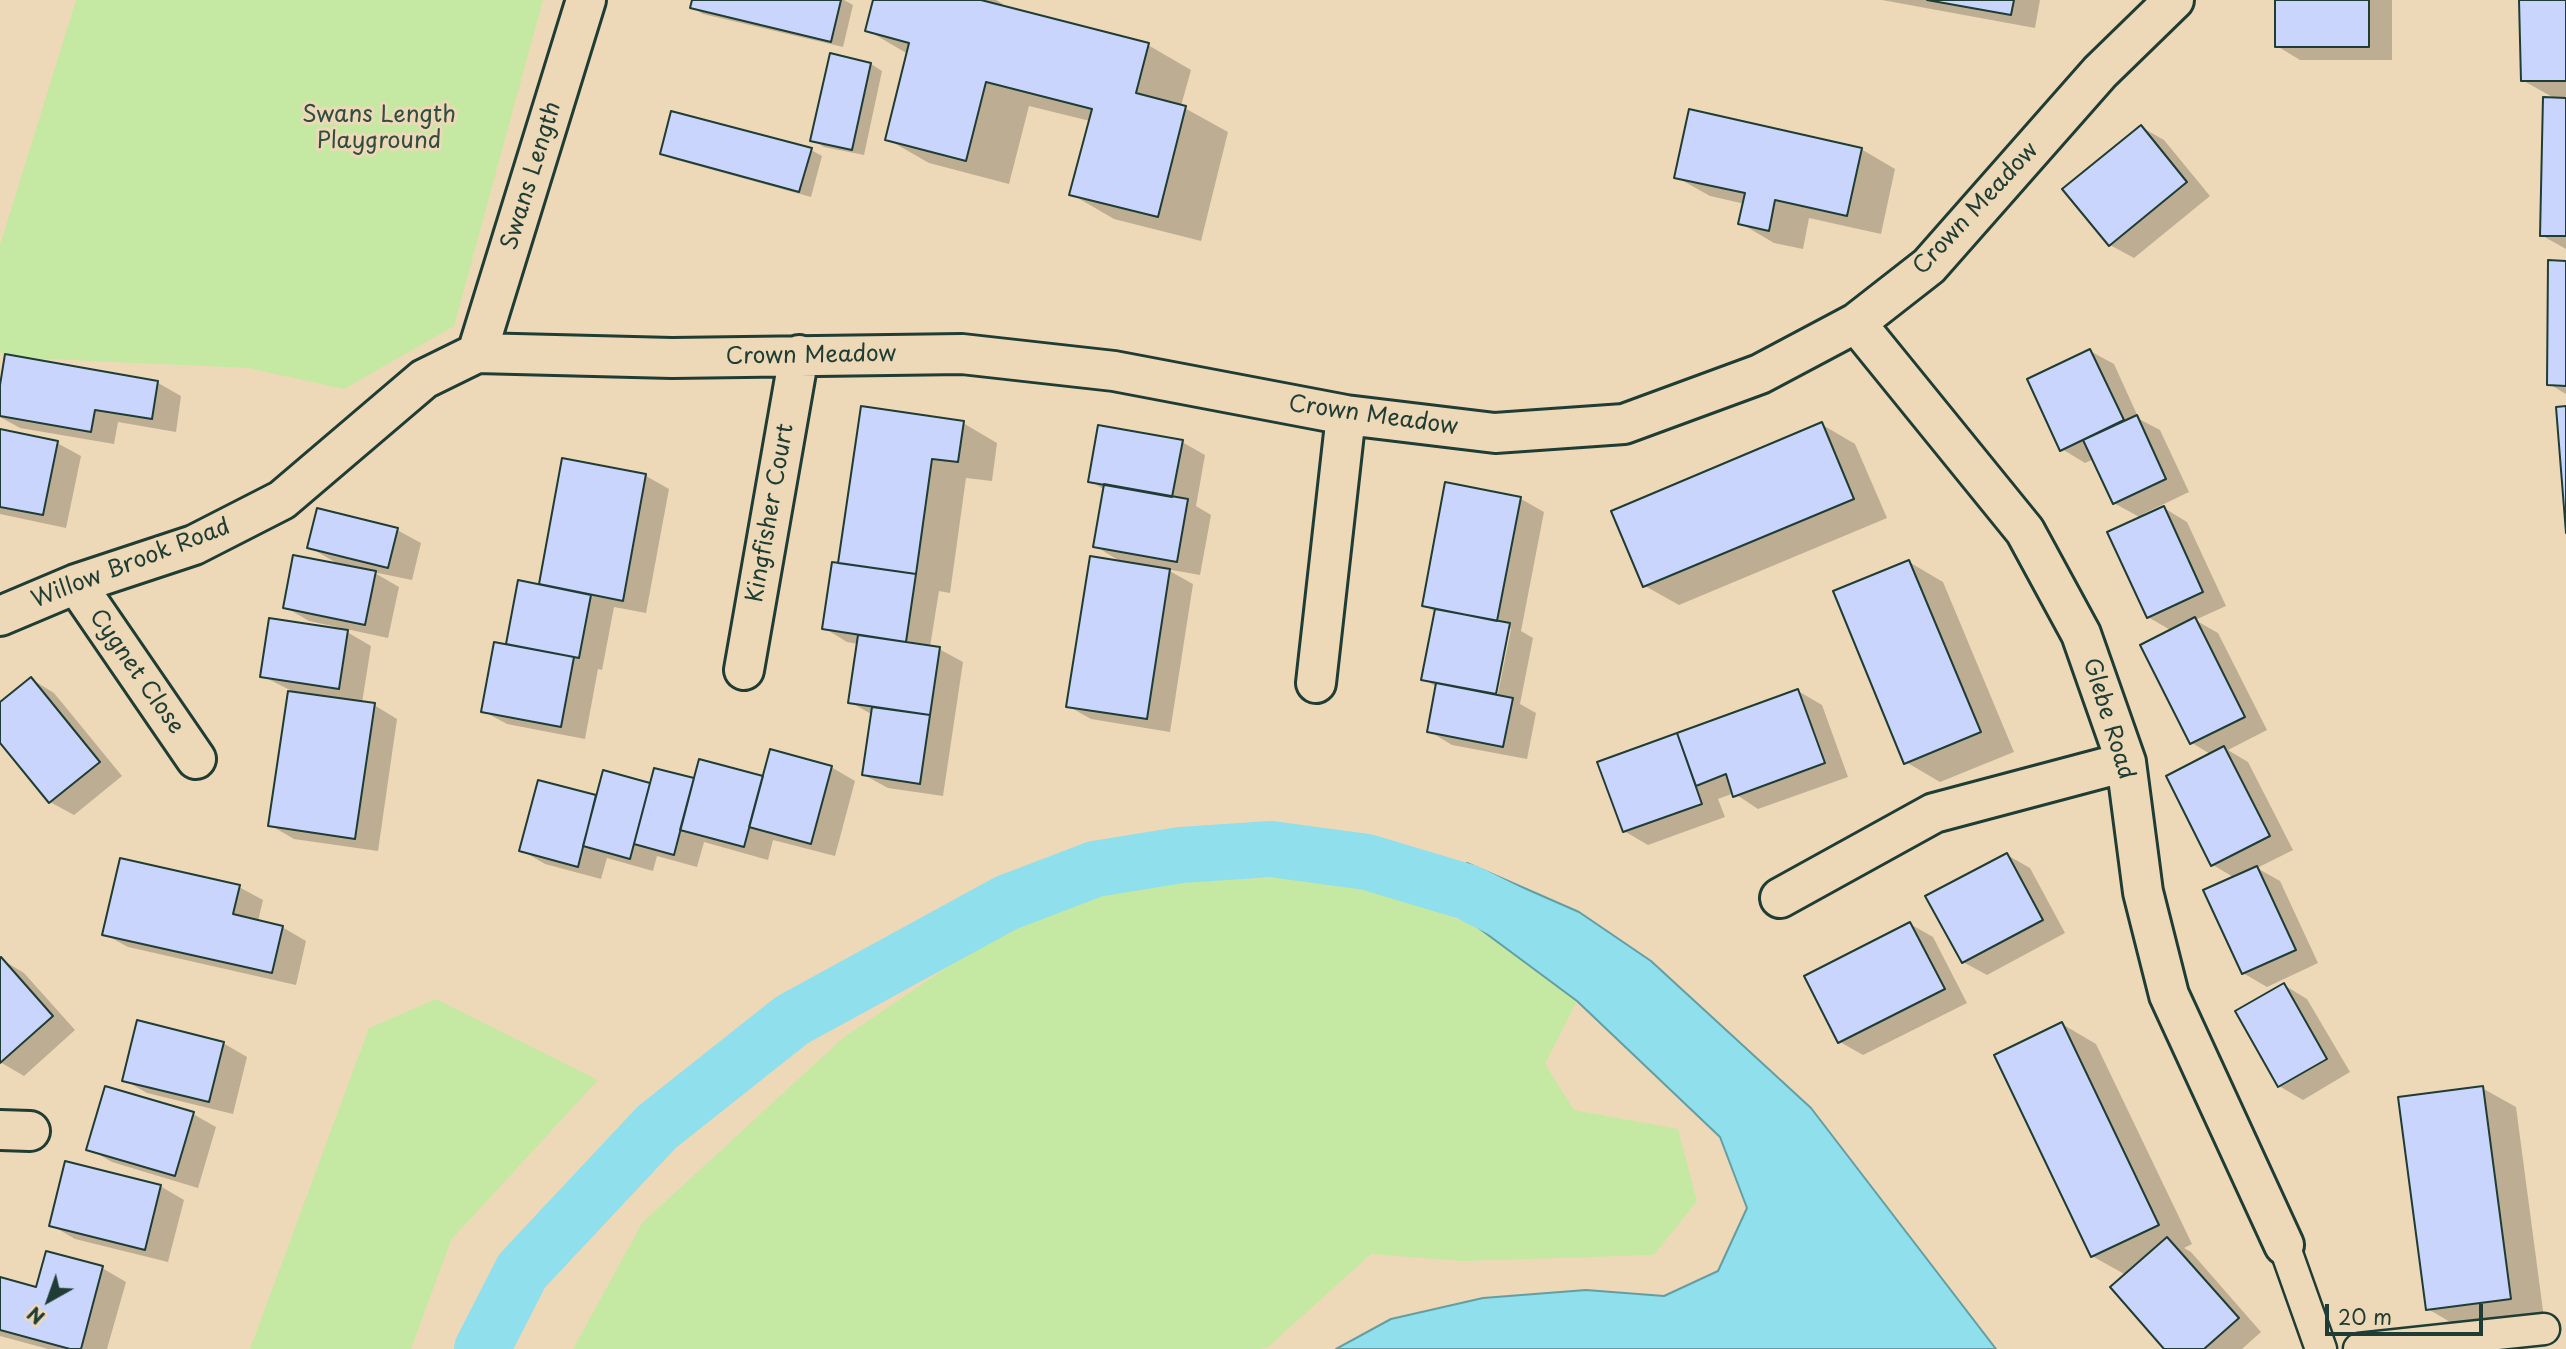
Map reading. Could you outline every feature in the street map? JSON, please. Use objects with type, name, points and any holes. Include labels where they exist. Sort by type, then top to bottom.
[{"type":"street","name":"Swans Length","points":[[477,353],[586,0]]},
{"type":"street","name":"Crown Meadow","points":[[424,379],[477,353],[672,358],[962,354],[1100,369],[1346,415],[1495,433],[1624,424],[1760,374],[1856,323],[1929,266],[2100,72],[2174,0]]},
{"type":"street","name":"Glebe Road","points":[[1856,323],[2025,531],[2081,634],[2126,762],[2143,892],[2169,995],[2284,1245]]},
{"type":"street","name":"Kingfisher Court","points":[[744,670],[799,355]]},
{"type":"street","name":"Willow Brook Road","points":[[0,616],[76,584],[194,545],[282,500],[424,379]]},
{"type":"street","points":[[1316,682],[1346,415]]},
{"type":"street","name":"Cygnet Close","points":[[76,584],[196,759]]},
{"type":"street","points":[[1780,898],[1934,813],[2126,762]]},
{"type":"lane","points":[[2284,1245],[2321,1349]]},
{"type":"lane","points":[[2359,1349],[2544,1329]]},
{"type":"green space","name":"Swans Length Playground","points":[[76,0],[543,0],[454,326],[344,389],[248,368],[24,358],[0,353],[0,245]]},
{"type":"green space","points":[[1340,877],[1476,926],[1577,1001],[1545,1064],[1574,1110],[1678,1129],[1697,1201],[1654,1255],[1463,1261],[1371,1254],[1268,1347],[1259,1349],[573,1349],[642,1223],[844,1037],[1016,921],[1153,880]]},
{"type":"green space","points":[[436,999],[598,1080],[451,1240],[411,1349],[250,1349],[369,1028]]},
{"type":"water","points":[[1467,863],[1579,912],[1651,961],[1811,1108],[1996,1349],[1336,1349],[1391,1319],[1483,1298],[1586,1290],[1664,1296],[1718,1271],[1747,1208],[1720,1137],[1577,1001],[1476,926]]},
{"type":"building","points":[[692,0],[841,0],[831,42],[690,8]]},
{"type":"building","points":[[873,0],[981,0],[1149,43],[1136,93],[1186,106],[1158,217],[1069,195],[1092,109],[986,82],[966,161],[885,140],[909,43],[865,31]]},
{"type":"building","points":[[1927,0],[2014,0],[2011,15]]},
{"type":"building","points":[[2275,0],[2369,0],[2369,47],[2275,47]]},
{"type":"building","points":[[2519,0],[2566,0],[2566,81],[2521,81]]},
{"type":"building","points":[[830,53],[871,63],[852,150],[810,141]]},
{"type":"building","points":[[2543,97],[2566,98],[2566,236],[2540,236]]},
{"type":"building","points":[[1689,109],[1862,148],[1847,216],[1775,200],[1769,231],[1738,224],[1745,193],[1674,178]]},
{"type":"building","points":[[671,111],[812,148],[799,192],[660,154]]},
{"type":"building","points":[[2141,125],[2187,182],[2109,246],[2062,189]]},
{"type":"building","points":[[2548,260],[2566,261],[2566,386],[2547,385]]},
{"type":"building","points":[[2090,349],[2124,420],[2060,451],[2027,379]]},
{"type":"building","points":[[5,354],[158,381],[152,419],[95,410],[91,432],[0,416],[0,385]]},
{"type":"building","points":[[861,406],[964,421],[958,462],[932,459],[916,574],[838,563]]},
{"type":"building","points":[[2566,406],[2566,533],[2556,407]]},
{"type":"building","points":[[2137,415],[2166,479],[2113,504],[2083,440]]},
{"type":"building","points":[[1822,422],[1854,499],[1643,587],[1611,511]]},
{"type":"building","points":[[1098,425],[1183,440],[1172,497],[1088,482]]},
{"type":"building","points":[[0,429],[58,441],[43,515],[0,507]]},
{"type":"building","points":[[562,458],[646,474],[623,601],[539,584]]},
{"type":"building","points":[[1445,482],[1521,497],[1497,621],[1422,606]]},
{"type":"building","points":[[1104,484],[1188,499],[1177,562],[1093,547]]},
{"type":"building","points":[[2164,506],[2203,592],[2147,618],[2107,532]]},
{"type":"building","points":[[317,508],[398,528],[388,568],[307,548]]},
{"type":"building","points":[[293,555],[376,571],[365,625],[283,608]]},
{"type":"building","points":[[1090,556],[1170,569],[1147,719],[1066,707]]},
{"type":"building","points":[[1909,560],[1981,732],[1904,764],[1833,591]]},
{"type":"building","points":[[832,562],[916,574],[906,642],[822,629]]},
{"type":"building","points":[[518,580],[591,595],[579,658],[506,644]]},
{"type":"building","points":[[1435,609],[1510,623],[1496,694],[1421,680]]},
{"type":"building","points":[[2195,617],[2245,717],[2190,744],[2140,645]]},
{"type":"building","points":[[269,618],[348,630],[339,689],[260,677]]},
{"type":"building","points":[[858,635],[940,647],[930,715],[848,703]]},
{"type":"building","points":[[494,642],[574,657],[561,727],[481,712]]},
{"type":"building","points":[[31,677],[100,762],[49,803],[0,743],[0,702]]},
{"type":"building","points":[[1436,683],[1513,698],[1503,747],[1427,732]]},
{"type":"building","points":[[1798,689],[1825,763],[1733,797],[1726,774],[1696,786],[1677,733]]},
{"type":"building","points":[[288,691],[375,703],[355,839],[268,826]]},
{"type":"building","points":[[872,707],[930,715],[920,784],[862,775]]},
{"type":"building","points":[[1677,733],[1702,804],[1623,832],[1597,762]]},
{"type":"building","points":[[2224,746],[2270,836],[2211,866],[2166,776]]},
{"type":"building","points":[[770,749],[832,766],[811,844],[749,827]]},
{"type":"building","points":[[699,759],[763,776],[744,847],[680,830]]},
{"type":"building","points":[[654,768],[694,778],[674,855],[634,844]]},
{"type":"building","points":[[603,770],[650,783],[630,859],[583,846]]},
{"type":"building","points":[[538,780],[596,795],[578,867],[519,851]]},
{"type":"building","points":[[2007,853],[2043,920],[1962,963],[1925,896]]},
{"type":"building","points":[[120,858],[240,885],[233,914],[283,926],[272,973],[102,935]]},
{"type":"building","points":[[2257,866],[2296,950],[2242,974],[2203,890]]},
{"type":"building","points":[[1910,922],[1945,989],[1838,1043],[1804,976]]},
{"type":"building","points":[[0,958],[53,1016],[0,1063]]},
{"type":"building","points":[[2284,983],[2327,1059],[2278,1087],[2235,1011]]},
{"type":"building","points":[[137,1020],[224,1042],[209,1102],[122,1081]]},
{"type":"building","points":[[2062,1022],[2159,1225],[2091,1257],[1994,1055]]},
{"type":"building","points":[[105,1086],[194,1112],[175,1176],[86,1150]]},
{"type":"building","points":[[2483,1086],[2511,1299],[2426,1310],[2398,1097]]},
{"type":"building","points":[[65,1161],[161,1185],[145,1250],[49,1226]]},
{"type":"building","points":[[2167,1237],[2239,1318],[2204,1349],[2164,1349],[2110,1287]]},
{"type":"building","points":[[46,1251],[103,1266],[81,1349],[70,1349],[0,1330],[0,1277],[36,1287]]},
{"type":"waterway","points":[[482,1349],[522,1271],[657,1127],[792,1020],[1006,903],[1095,869],[1181,855],[1271,849],[1367,862],[1467,892],[1541,929]]}]
